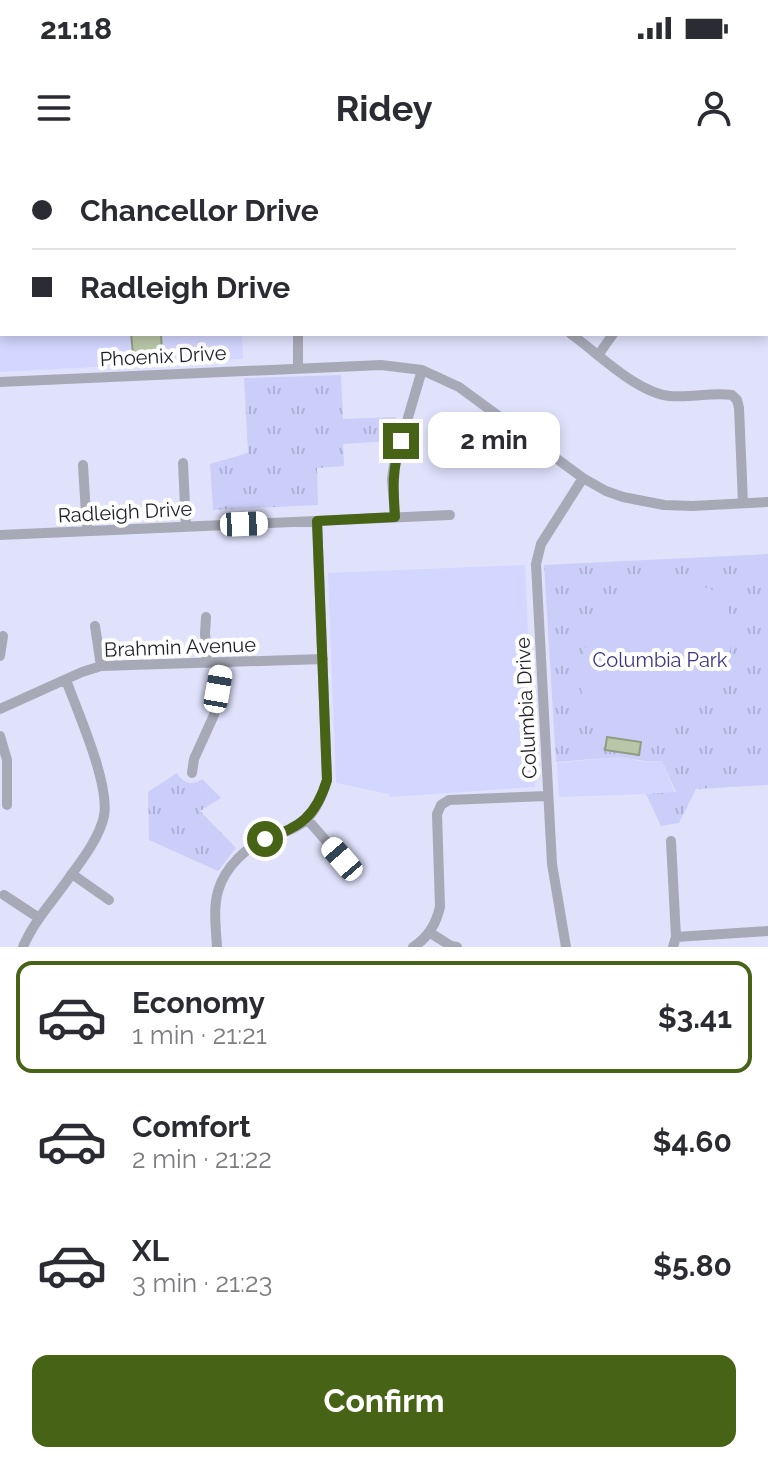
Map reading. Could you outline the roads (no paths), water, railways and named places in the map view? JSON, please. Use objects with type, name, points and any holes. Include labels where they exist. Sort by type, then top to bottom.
[{"type":"street","points":[[298,336],[298,368]]},
{"type":"street","points":[[574,336],[637,385],[654,393],[670,396],[732,395],[739,408],[743,503]]},
{"type":"street","points":[[599,354],[612,336]]},
{"type":"street","name":"Phoenix Drive","points":[[0,382],[381,365],[422,370],[459,387],[583,478],[606,491],[664,505],[768,502]]},
{"type":"street","points":[[395,517],[394,465],[422,370]]},
{"type":"street","points":[[183,463],[186,527]]},
{"type":"street","points":[[83,465],[87,531]]},
{"type":"street","name":"Columbia Drive","points":[[566,947],[553,877],[536,564],[541,544],[583,478]]},
{"type":"street","name":"Radleigh Drive","points":[[0,535],[450,515]]},
{"type":"street","points":[[217,947],[215,913],[219,888],[232,864],[265,839],[286,833],[307,819],[322,798],[327,780],[317,521]]},
{"type":"street","points":[[206,617],[207,663]]},
{"type":"street","points":[[95,626],[101,666]]},
{"type":"street","points":[[0,656],[3,636]]},
{"type":"street","name":"Brahmin Avenue","points":[[1,704],[101,666],[323,659]]},
{"type":"street","points":[[192,773],[194,759],[214,715],[223,663]]},
{"type":"street","points":[[23,947],[39,918],[98,833],[104,818],[101,780],[66,680]]},
{"type":"street","points":[[0,736],[7,760],[7,805]]},
{"type":"street","points":[[413,947],[429,932],[440,907],[437,814],[441,805],[449,800],[548,796]]},
{"type":"street","points":[[307,819],[342,859]]},
{"type":"street","points":[[671,841],[674,942],[768,931]]},
{"type":"street","points":[[72,874],[109,900]]},
{"type":"street","points":[[4,895],[39,918]]},
{"type":"street","points":[[429,932],[457,947]]},
{"type":"park label","name":"Columbia Park","points":[[660,660]]}]
